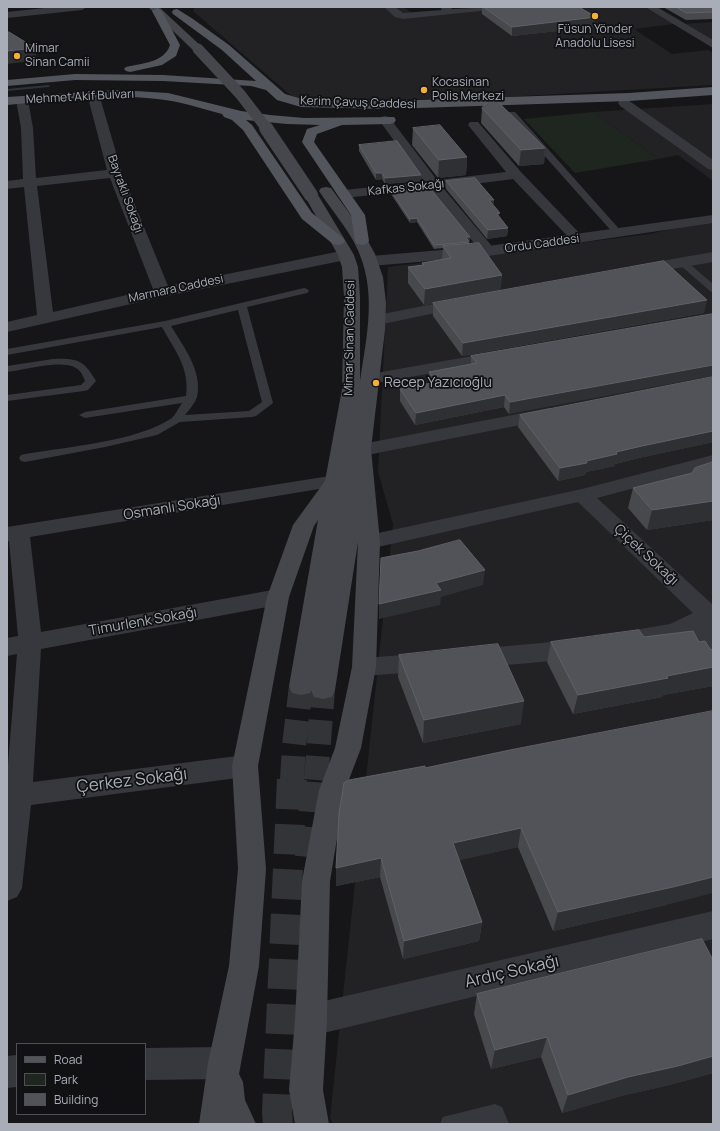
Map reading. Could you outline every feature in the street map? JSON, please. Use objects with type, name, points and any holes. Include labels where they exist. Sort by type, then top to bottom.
[{"type":"main road","name":"Mimar Sinan Caddesi","points":[[155,9],[198,49],[240,94],[273,137],[311,194],[342,248],[350,267],[352,297],[351,389],[301,686]]},
{"type":"main road","points":[[75,77],[135,69],[158,63],[172,54],[175,45],[155,9]]},
{"type":"main road","points":[[176,9],[263,104],[284,130]]},
{"type":"main road","points":[[176,9],[241,59],[270,88]]},
{"type":"main road","points":[[158,63],[156,70],[175,94],[186,100]]},
{"type":"main road","name":"Kerim Çavuş Caddesi","points":[[7,83],[75,77],[163,78],[251,83],[270,88],[281,97],[301,103],[387,105],[629,97],[713,91]]},
{"type":"main road","points":[[241,83],[226,84],[207,93],[203,98],[204,103],[236,117],[248,128],[307,216],[342,248]]},
{"type":"main road","name":"Mehmet Akif Bulvarı","points":[[7,101],[121,93],[157,95],[186,100],[223,112]]},
{"type":"main road","points":[[498,115],[624,103],[713,98]]},
{"type":"main road","points":[[517,113],[534,109],[534,106],[530,103],[523,101]]},
{"type":"main road","points":[[223,112],[254,118],[315,121],[405,119]]},
{"type":"main road","points":[[468,121],[484,116]]},
{"type":"main road","points":[[350,120],[311,132],[308,142],[358,215],[362,241]]},
{"type":"main road","name":"Mimar Sinan Caddesi","points":[[318,179],[362,241],[371,261],[376,279],[378,320],[362,450],[323,690]]},
{"type":"main road","points":[[298,1124],[306,1090],[311,1020],[316,881],[344,788],[348,748],[364,667],[369,542],[362,450]]},
{"type":"main road","points":[[216,1124],[224,1063],[244,966],[252,869],[245,766],[278,597],[304,525],[336,481]]},
{"type":"main road","points":[[224,1063],[229,1103],[239,1124]]},
{"type":"main road","points":[[306,1090],[312,1124]]},
{"type":"street","points":[[7,13],[48,7]]},
{"type":"street","points":[[7,13],[82,7]]},
{"type":"street","points":[[389,7],[399,15],[404,16],[447,9],[490,7]]},
{"type":"street","points":[[650,7],[713,44]]},
{"type":"street","points":[[687,29],[707,28]]},
{"type":"street","name":"Bayraklı Sokağı","points":[[92,94],[115,173],[162,292]]},
{"type":"street","points":[[22,100],[27,128],[30,183],[46,319]]},
{"type":"street","points":[[624,103],[713,166]]},
{"type":"street","points":[[385,120],[434,185],[488,251]]},
{"type":"street","points":[[468,121],[516,175],[578,239]]},
{"type":"street","points":[[7,185],[115,173]]},
{"type":"street","name":"Kafkas Sokağı","points":[[344,194],[516,175]]},
{"type":"street","name":"Ordu Caddesi","points":[[371,261],[488,251],[713,219]]},
{"type":"street","name":"Marmara Caddesi","points":[[7,327],[162,292],[342,248]]},
{"type":"street","points":[[627,272],[713,257]]},
{"type":"street","points":[[378,320],[479,300]]},
{"type":"street","points":[[370,379],[518,353]]},
{"type":"street","points":[[362,450],[565,411]]},
{"type":"street","points":[[369,542],[582,495],[713,461]]},
{"type":"street","name":"Osmanlı Sokağı","points":[[13,533],[336,481]]},
{"type":"street","name":"Çiçek Sokağı","points":[[582,495],[711,615]]},
{"type":"street","points":[[7,888],[20,795],[19,645],[13,533]]},
{"type":"street","name":"Timurlenk Sokağı","points":[[19,645],[278,597]]},
{"type":"street","points":[[711,615],[704,645],[713,661]]},
{"type":"street","points":[[364,667],[542,652],[674,632],[711,615]]},
{"type":"street","name":"Çerkez Sokağı","points":[[20,795],[245,766]]},
{"type":"street","name":"Ardıç Sokağı","points":[[311,1020],[713,925]]},
{"type":"street","points":[[146,1064],[224,1063]]},
{"type":"lane","points":[[517,113],[618,233]]},
{"type":"lane","points":[[682,262],[713,289]]},
{"type":"lane","points":[[7,352],[164,324],[304,291]]},
{"type":"lane","points":[[25,458],[105,444],[153,433],[178,420],[252,414],[268,403],[242,306]]},
{"type":"lane","points":[[164,324],[188,364],[193,383],[190,398],[178,420]]},
{"type":"lane","points":[[7,369],[63,362],[79,365],[86,372],[91,381],[84,388],[7,398]]},
{"type":"lane","points":[[85,415],[190,398]]},
{"type":"lane","points":[[450,1124],[495,1114],[499,1124]]},
{"type":"shaded area","points":[[194,7],[403,7],[417,16],[505,7],[644,7],[674,24],[634,29],[672,54],[708,50],[713,53],[713,85],[488,98],[312,101],[295,99],[194,12]]},
{"type":"shaded area","points":[[713,22],[713,42],[681,24]]},
{"type":"shaded area","points":[[713,104],[713,181],[678,155],[658,159],[593,112]]},
{"type":"shaded area","points":[[713,219],[713,1124],[333,1124],[330,1118],[393,524],[378,472],[388,267],[650,234]]},
{"type":"green space","points":[[593,112],[658,159],[575,173],[524,119]]},
{"type":"building","points":[[484,7],[579,7],[596,17],[512,27]]},
{"type":"building","points":[[676,7],[713,7],[713,12],[687,13]]},
{"type":"building","points":[[7,32],[9,32],[35,48],[7,51]]},
{"type":"building","points":[[493,97],[545,148],[521,150],[482,108]]},
{"type":"building","points":[[440,125],[467,157],[439,160],[413,128]]},
{"type":"building","points":[[397,141],[421,175],[385,178],[382,173],[376,173],[359,145]]},
{"type":"building","points":[[475,178],[494,200],[489,200],[500,213],[497,214],[508,228],[488,230],[446,181]]},
{"type":"building","points":[[429,187],[470,237],[466,237],[469,242],[434,245],[417,218],[410,219],[391,191]]},
{"type":"building","points":[[479,243],[502,275],[425,289],[408,267],[424,265],[422,263],[451,258],[443,246]]},
{"type":"building","points":[[664,261],[707,300],[463,343],[433,303]]},
{"type":"building","points":[[713,314],[713,365],[510,402],[505,395],[416,413],[400,389],[437,382],[429,372],[477,363],[471,356]]},
{"type":"building","points":[[713,377],[713,431],[616,452],[617,454],[586,461],[587,463],[560,468],[520,415]]},
{"type":"building","points":[[713,462],[713,501],[652,510],[633,488],[692,473],[695,468]]},
{"type":"building","points":[[460,540],[485,570],[436,583],[441,590],[379,604],[381,558],[418,551]]},
{"type":"building","points":[[639,630],[644,637],[693,631],[699,642],[705,641],[710,649],[713,650],[713,667],[667,676],[668,678],[578,695],[551,642]]},
{"type":"building","points":[[498,644],[524,701],[424,720],[399,655]]},
{"type":"building","points":[[713,711],[713,877],[558,912],[521,828],[453,843],[482,922],[404,941],[381,858],[336,868],[339,814],[344,783],[349,780],[425,766],[425,768]]},
{"type":"building","points":[[702,939],[713,960],[713,1056],[678,1066],[628,1077],[568,1095],[547,1037],[495,1050],[477,994]]},
{"type":"waterway","points":[[7,90],[48,86]]},
{"type":"tunnel","points":[[292,780],[294,746],[301,686]]},
{"type":"tunnel","points":[[316,780],[323,690]]},
{"type":"tunnel","points":[[278,1124],[277,1112],[292,779]]},
{"type":"tunnel","points":[[310,857],[316,779]]},
{"type":"place","name":"Füsun Yönder Anadolu Lisesi","points":[[595,16]]},
{"type":"place","name":"Mimar Sinan Camii","points":[[17,56]]},
{"type":"place","name":"Kocasinan Polis Merkezi","points":[[424,90]]},
{"type":"place","name":"Recep Yazıcıoğlu","points":[[376,383]]}]
